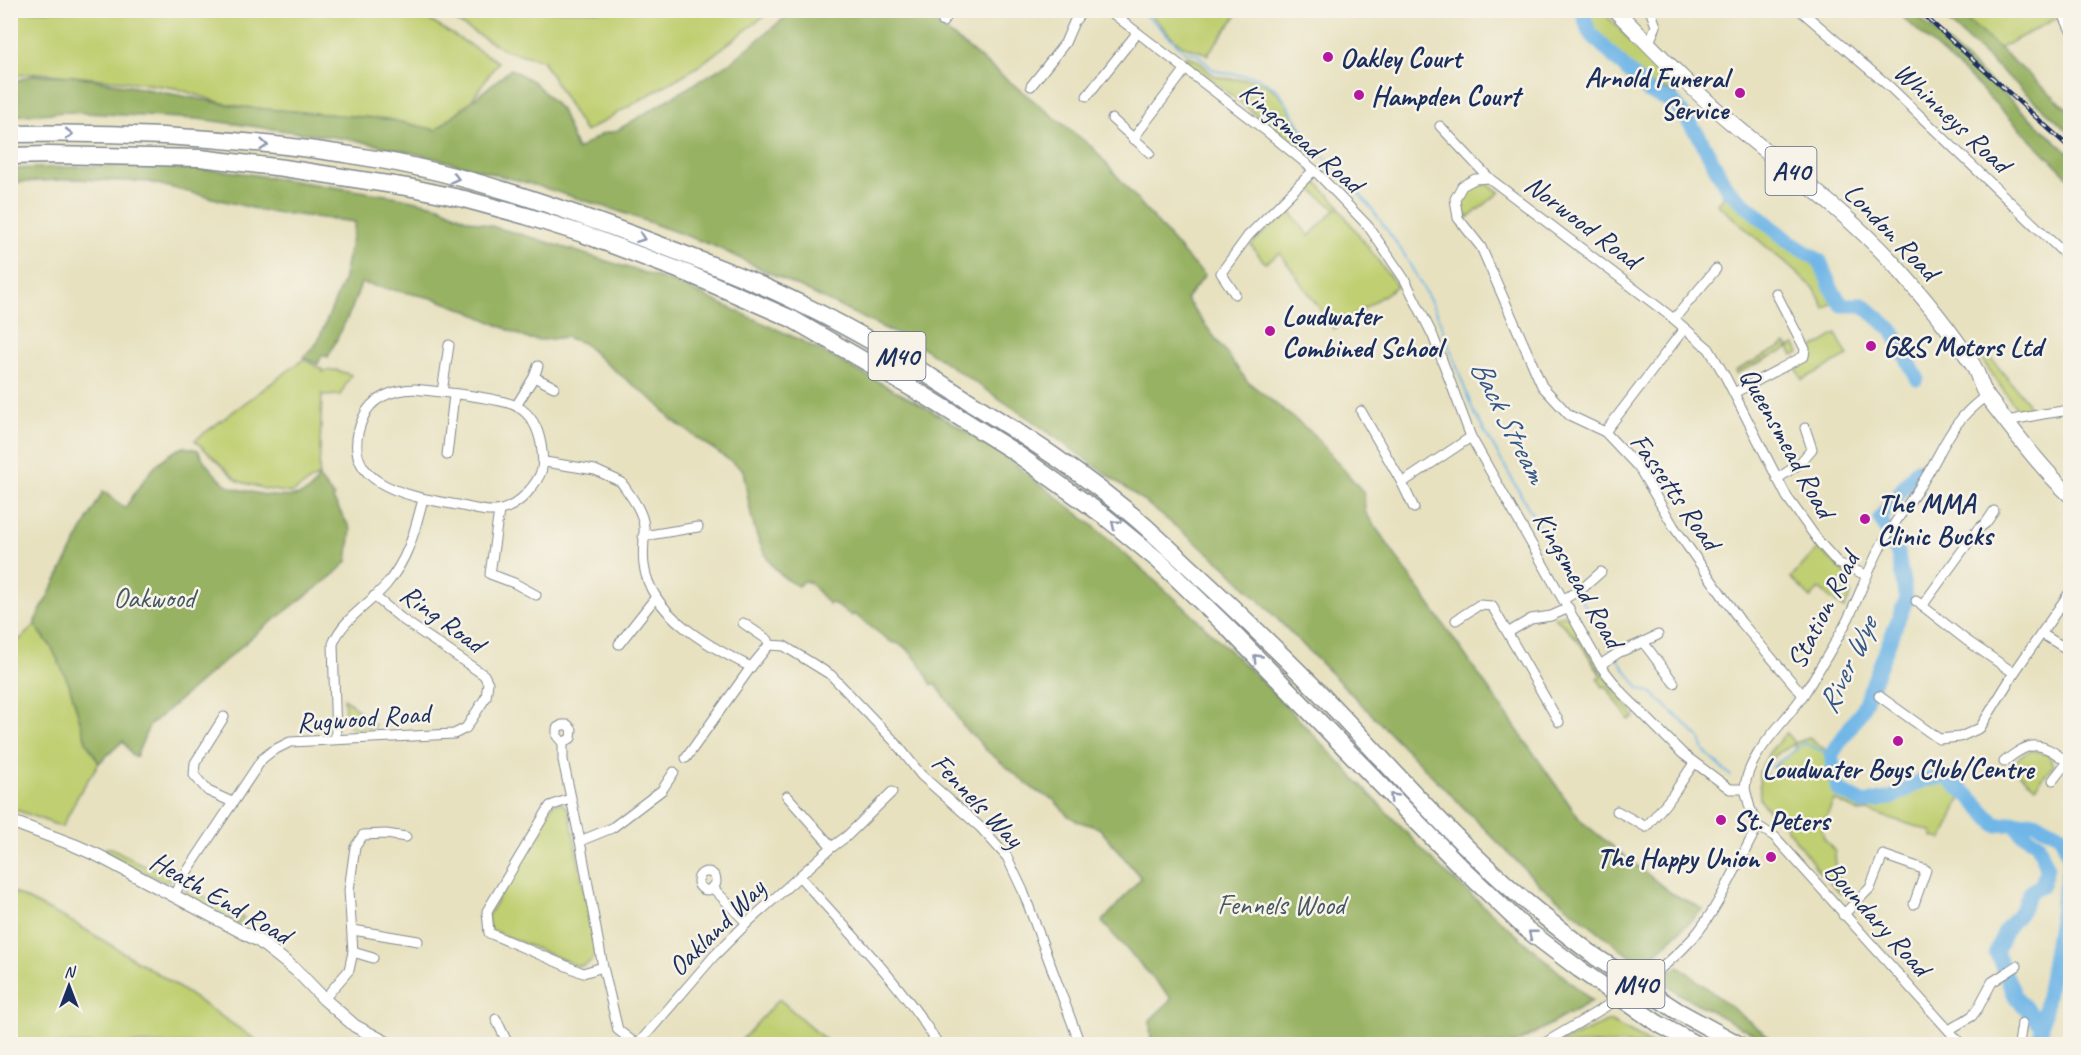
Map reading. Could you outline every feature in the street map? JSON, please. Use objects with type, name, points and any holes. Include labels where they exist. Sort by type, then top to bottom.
[{"type":"highway","name":"M40","points":[[10,134],[94,134],[187,138],[303,149],[385,161],[494,188],[583,216],[691,257],[799,302],[911,364],[996,418],[1088,481],[1140,522],[1298,671],[1508,886],[1596,957],[1676,1010],[1738,1044]]},
{"type":"highway","name":"M40","points":[[10,156],[200,158],[414,188],[464,199],[583,234],[689,274],[792,319],[918,391],[1013,451],[1104,516],[1159,561],[1228,628],[1459,865],[1526,929],[1657,1023],[1695,1044]]},
{"type":"main road","name":"London Road","points":[[1615,10],[1648,45],[1734,125],[1842,212],[1890,261],[1956,340],[1974,367],[1986,396],[2046,472],[2070,495]]},
{"type":"street","points":[[943,22],[952,10]]},
{"type":"street","points":[[1031,86],[1065,44],[1074,22],[1083,10]]},
{"type":"street","name":"Kingsmead Road","points":[[1108,10],[1314,170],[1368,226],[1405,280],[1434,336],[1471,437],[1600,664],[1623,693],[1694,763],[1730,789],[1745,789]]},
{"type":"street","points":[[1648,45],[1656,26],[1650,10]]},
{"type":"street","name":"Whinneys Road","points":[[1800,10],[1891,88],[2070,259]]},
{"type":"street","points":[[2065,18],[2070,29]]},
{"type":"street","points":[[1087,96],[1137,33]]},
{"type":"street","points":[[1133,139],[1185,70]]},
{"type":"street","points":[[1112,119],[1150,153]]},
{"type":"street","name":"Norwood Road","points":[[1440,126],[1489,178],[1705,345]]},
{"type":"street","points":[[1235,294],[1221,273],[1248,236],[1314,170]]},
{"type":"street","name":"Fassetts Road","points":[[1489,178],[1475,179],[1462,186],[1455,199],[1458,218],[1481,247],[1542,386],[1569,415],[1605,432],[1639,468],[1674,527],[1741,622],[1803,695]]},
{"type":"street","points":[[1674,319],[1716,269]]},
{"type":"street","points":[[1734,393],[1804,356],[1805,349],[1776,293]]},
{"type":"street","points":[[1605,432],[1684,329]]},
{"type":"street","points":[[442,393],[449,345]]},
{"type":"street","name":"Queensmead Road","points":[[1705,345],[1716,359],[1786,497],[1821,545],[1838,563],[1866,575]]},
{"type":"street","points":[[516,406],[538,366]]},
{"type":"street","points":[[534,377],[555,387]]},
{"type":"street","points":[[415,389],[442,393],[516,406],[530,416],[536,425],[544,462],[533,486],[519,502],[500,511],[423,499],[397,493],[380,484],[364,467],[357,451],[357,431],[365,413],[379,399],[398,390],[415,389]]},
{"type":"street","points":[[447,455],[454,395]]},
{"type":"street","name":"Station Road","points":[[1745,789],[1746,779],[1757,754],[1803,695],[1846,621],[1883,541],[1923,482],[1955,424],[1972,406],[1986,396]]},
{"type":"street","points":[[2007,421],[2070,410]]},
{"type":"street","points":[[1361,411],[1414,507]]},
{"type":"street","points":[[1777,479],[1799,464],[1812,449],[1805,428]]},
{"type":"street","points":[[1402,483],[1471,437]]},
{"type":"street","points":[[544,462],[595,470],[619,481],[636,504],[644,527],[644,565],[649,586],[656,597],[680,624],[723,653],[750,667]]},
{"type":"street","name":"Ring Road","points":[[336,738],[333,644],[337,634],[387,584],[410,549],[423,499]]},
{"type":"street","points":[[500,511],[490,574],[514,583],[536,596]]},
{"type":"street","points":[[1994,511],[1919,603],[2014,673]]},
{"type":"street","points":[[643,536],[698,527]]},
{"type":"street","points":[[1509,632],[1531,619],[1551,616],[1601,573]]},
{"type":"street","points":[[1879,696],[1939,739],[1960,737],[1980,728],[2014,673],[2070,592]]},
{"type":"street","name":"Ring Road","points":[[374,596],[402,619],[484,675],[488,683],[486,697],[466,728],[454,734]]},
{"type":"street","points":[[619,644],[656,597]]},
{"type":"street","points":[[1455,620],[1479,605],[1492,606],[1559,722]]},
{"type":"street","points":[[686,758],[750,667],[769,645],[768,640],[743,623]]},
{"type":"street","points":[[2042,634],[2070,651]]},
{"type":"street","points":[[1600,664],[1658,635]]},
{"type":"street","points":[[1643,642],[1674,683]]},
{"type":"street","name":"Fennels Way","points":[[769,645],[784,646],[831,675],[895,742],[921,775],[980,827],[1007,857],[1023,891],[1080,1044]]},
{"type":"street","points":[[224,717],[195,763],[194,775],[208,791],[232,802]]},
{"type":"street","name":"Rugwood Road","points":[[174,895],[232,802],[262,759],[272,751],[290,742],[454,734]]},
{"type":"street","points":[[564,742],[563,760],[570,799],[603,967],[618,1030],[637,1044]]},
{"type":"street","points":[[2004,762],[2020,749],[2038,746],[2054,751],[2069,760],[2053,780]]},
{"type":"street","points":[[1617,811],[1646,827],[1672,796],[1694,763]]},
{"type":"street","points":[[580,841],[612,828],[662,790],[675,772]]},
{"type":"street","points":[[1543,1044],[1599,1011],[1661,968],[1693,938],[1714,906],[1758,826],[1745,789]]},
{"type":"street","name":"Oakland Way","points":[[637,1044],[714,956],[747,923],[847,836],[892,792]]},
{"type":"street","points":[[787,796],[832,847]]},
{"type":"street","points":[[570,799],[550,806],[487,911],[489,933],[583,973],[603,967]]},
{"type":"street","name":"Heath End Road","points":[[10,821],[74,844],[260,941],[297,971],[355,1026],[389,1044]]},
{"type":"street","name":"Boundary Road","points":[[1758,826],[1774,837],[1961,1044]]},
{"type":"street","points":[[324,999],[349,970],[353,952],[350,890],[355,847],[363,836],[386,834],[406,837]]},
{"type":"street","points":[[1843,915],[1870,888],[1883,855],[1926,870],[1914,904]]},
{"type":"street","points":[[800,877],[896,983],[938,1044]]},
{"type":"street","points":[[712,887],[747,923]]},
{"type":"street","points":[[353,930],[417,941]]},
{"type":"street","points":[[353,952],[373,958]]},
{"type":"street","points":[[1949,1030],[1972,1016],[1992,982],[2017,966]]},
{"type":"street","points":[[496,1019],[508,1044]]},
{"type":"street","points":[[2019,1044],[2022,1023]]},
{"type":"green space","points":[[10,11],[414,11],[498,62],[471,101],[436,130],[387,119],[242,107],[175,88],[133,82],[39,73],[11,76]]},
{"type":"green space","points":[[438,11],[771,11],[697,67],[585,132],[542,60],[504,50]]},
{"type":"green space","points":[[793,11],[921,11],[1093,148],[1191,262],[1205,275],[1186,299],[1247,381],[1312,433],[1364,493],[1365,512],[1581,821],[1671,893],[1703,909],[1644,965],[1623,951],[1539,884],[1225,566],[1145,502],[1031,420],[919,345],[712,245],[618,211],[535,185],[355,140],[198,119],[66,112],[11,116],[11,82],[34,75],[75,76],[242,107],[387,119],[436,130],[511,69],[534,82],[561,110],[577,150],[602,134],[616,131],[731,62]]},
{"type":"green space","points":[[1145,11],[1240,11],[1207,55],[1180,44]]},
{"type":"green space","points":[[1586,11],[1601,11],[1605,14],[1678,90],[1677,94],[1649,84],[1590,25],[1586,19]]},
{"type":"green space","points":[[1896,11],[1912,11],[2070,154],[2070,179],[1968,76]]},
{"type":"green space","points":[[1936,11],[1957,11],[2070,111],[2070,133]]},
{"type":"green space","points":[[1957,11],[2070,11],[1998,49]]},
{"type":"green space","points":[[1187,56],[1198,60],[1216,76],[1253,80],[1273,89],[1289,107],[1295,118],[1309,149],[1306,153],[1184,59]]},
{"type":"green space","name":"Fennels Wood","points":[[129,165],[228,171],[399,197],[439,206],[466,219],[676,283],[800,340],[922,405],[990,445],[1090,523],[1182,605],[1270,689],[1437,865],[1592,1001],[1515,1044],[1151,1044],[1150,1020],[1170,1001],[1170,997],[1102,922],[1141,878],[1099,828],[1067,815],[1054,800],[1036,791],[968,733],[935,683],[932,685],[910,652],[891,642],[854,614],[852,616],[831,602],[829,604],[809,582],[803,581],[798,586],[783,577],[763,551],[757,536],[743,470],[672,420],[658,404],[583,343],[565,337],[543,340],[528,339],[436,299],[361,283],[352,308],[328,357],[322,355],[318,364],[303,357],[317,343],[343,282],[355,222],[264,211],[149,182],[73,179],[11,183],[11,169]]},
{"type":"green space","points":[[1313,179],[1340,206],[1338,207],[1397,286],[1334,329],[1280,253],[1265,263],[1251,245],[1289,210],[1309,236],[1336,209],[1306,186]]},
{"type":"green space","points":[[1477,183],[1485,183],[1500,192],[1468,218],[1462,207],[1462,198],[1467,189]]},
{"type":"green space","points":[[1731,187],[1771,231],[1791,244],[1809,249],[1819,255],[1824,268],[1827,269],[1836,300],[1825,309],[1814,288],[1717,204]]},
{"type":"green space","points":[[1836,334],[1848,356],[1802,380],[1796,367],[1813,358],[1810,350]]},
{"type":"green space","points":[[1786,344],[1789,348],[1736,374],[1735,371]]},
{"type":"green space","points":[[1795,345],[1799,353],[1793,356],[1789,348]]},
{"type":"green space","points":[[1985,351],[2027,402],[2030,410],[2016,408],[1978,354]]},
{"type":"green space","points":[[304,359],[323,370],[323,373],[336,370],[351,375],[340,395],[323,396],[322,393],[319,475],[292,493],[265,489],[238,481],[195,440]]},
{"type":"green space","name":"Oakwood","points":[[184,447],[198,450],[218,477],[237,489],[279,496],[299,495],[314,486],[318,477],[334,497],[333,499],[351,530],[347,562],[257,633],[149,726],[136,757],[132,755],[123,741],[99,763],[86,741],[69,684],[52,648],[35,625],[35,621],[103,491],[125,508],[157,465]]},
{"type":"green space","points":[[1818,548],[1846,574],[1851,595],[1844,609],[1819,589],[1811,598],[1791,578]]},
{"type":"green space","points":[[1564,615],[1570,617],[1598,667],[1635,717],[1629,720],[1606,686],[1603,687],[1597,678],[1601,676],[1580,644],[1562,623],[1554,618]]},
{"type":"green space","points":[[35,625],[52,648],[69,683],[86,741],[99,763],[80,792],[62,827],[11,808],[10,649]]},
{"type":"green space","points":[[344,698],[375,725],[374,729],[353,729],[346,723]]},
{"type":"green space","points":[[1786,733],[1795,743],[1809,738],[1827,751],[1832,770],[1843,790],[1865,801],[1891,797],[1938,775],[1959,786],[1961,797],[1943,839],[1932,837],[1933,832],[1868,811],[1859,812],[1834,800],[1822,831],[1824,838],[1835,852],[1836,868],[1842,886],[1851,895],[1841,893],[1821,874],[1780,819],[1773,817],[1760,800],[1759,773],[1769,753]],"holes":[[[1795,744],[1796,750],[1777,763],[1773,777],[1764,777],[1767,766],[1774,756]]]},
{"type":"green space","points":[[2032,750],[2049,755],[2053,766],[2035,787],[2014,769],[2020,756]]},
{"type":"green space","points":[[562,803],[569,810],[596,953],[589,962],[578,966],[496,932],[489,927],[487,917],[553,804]]},
{"type":"green space","points":[[106,848],[112,848],[142,865],[152,867],[173,878],[167,882],[160,880],[105,852]]},
{"type":"green space","points":[[185,886],[244,918],[238,924],[190,898],[185,891]]},
{"type":"green space","points":[[11,891],[76,924],[160,975],[262,1044],[11,1044]]},
{"type":"green space","points":[[1679,966],[1778,1044],[1772,1044],[1659,981]]},
{"type":"green space","points":[[779,999],[830,1044],[738,1044]]},
{"type":"green space","points":[[1609,1021],[1653,1044],[1558,1044]]},
{"type":"waterway","name":"Back Stream","points":[[1137,10],[1153,21],[1184,51],[1197,54],[1212,69],[1223,73],[1257,77],[1278,90],[1312,145],[1369,205],[1404,254],[1438,315],[1473,411],[1575,589]]},
{"type":"waterway","name":"River Wye","points":[[1582,10],[1589,32],[1649,92],[1674,102],[1699,136],[1727,189],[1788,241],[1820,261],[1832,290],[1842,305],[1863,305],[1892,330],[1917,378]]},
{"type":"waterway","name":"River Wye","points":[[1917,470],[1880,518],[1898,554],[1906,600],[1862,710],[1831,755],[1838,790],[1864,803],[1891,798],[1923,780],[1946,777],[1971,798],[1996,825],[2034,822],[2061,835],[2070,860],[2040,1038],[2042,1044]]},
{"type":"waterway","name":"Back Stream","points":[[1578,594],[1614,653]]},
{"type":"waterway","name":"Back Stream","points":[[1617,658],[1639,688],[1652,693],[1700,738],[1704,751],[1731,776]]},
{"type":"waterway","points":[[1771,768],[1804,743],[1831,755]]},
{"type":"waterway","points":[[2015,823],[2021,833],[2037,842],[2047,867],[2042,885],[2031,891],[2021,911],[2005,931],[1996,952],[2015,996],[2042,1027]]},
{"type":"railway","points":[[1918,10],[2070,148]]},
{"type":"place","name":"Oakley Court","points":[[1328,57]]},
{"type":"place","name":"Arnold Funeral Service","points":[[1740,93]]},
{"type":"place","name":"Hampden Court","points":[[1359,95]]},
{"type":"place","name":"Loudwater Combined School","points":[[1270,331]]},
{"type":"place","name":"G&S Motors Ltd","points":[[1871,346]]},
{"type":"place","name":"The MMA Clinic Bucks","points":[[1865,519]]},
{"type":"place","name":"Loudwater Boys Club/Centre","points":[[1898,741]]},
{"type":"place","name":"St. Peters","points":[[1721,820]]},
{"type":"place","name":"The Happy Union","points":[[1771,857]]}]
